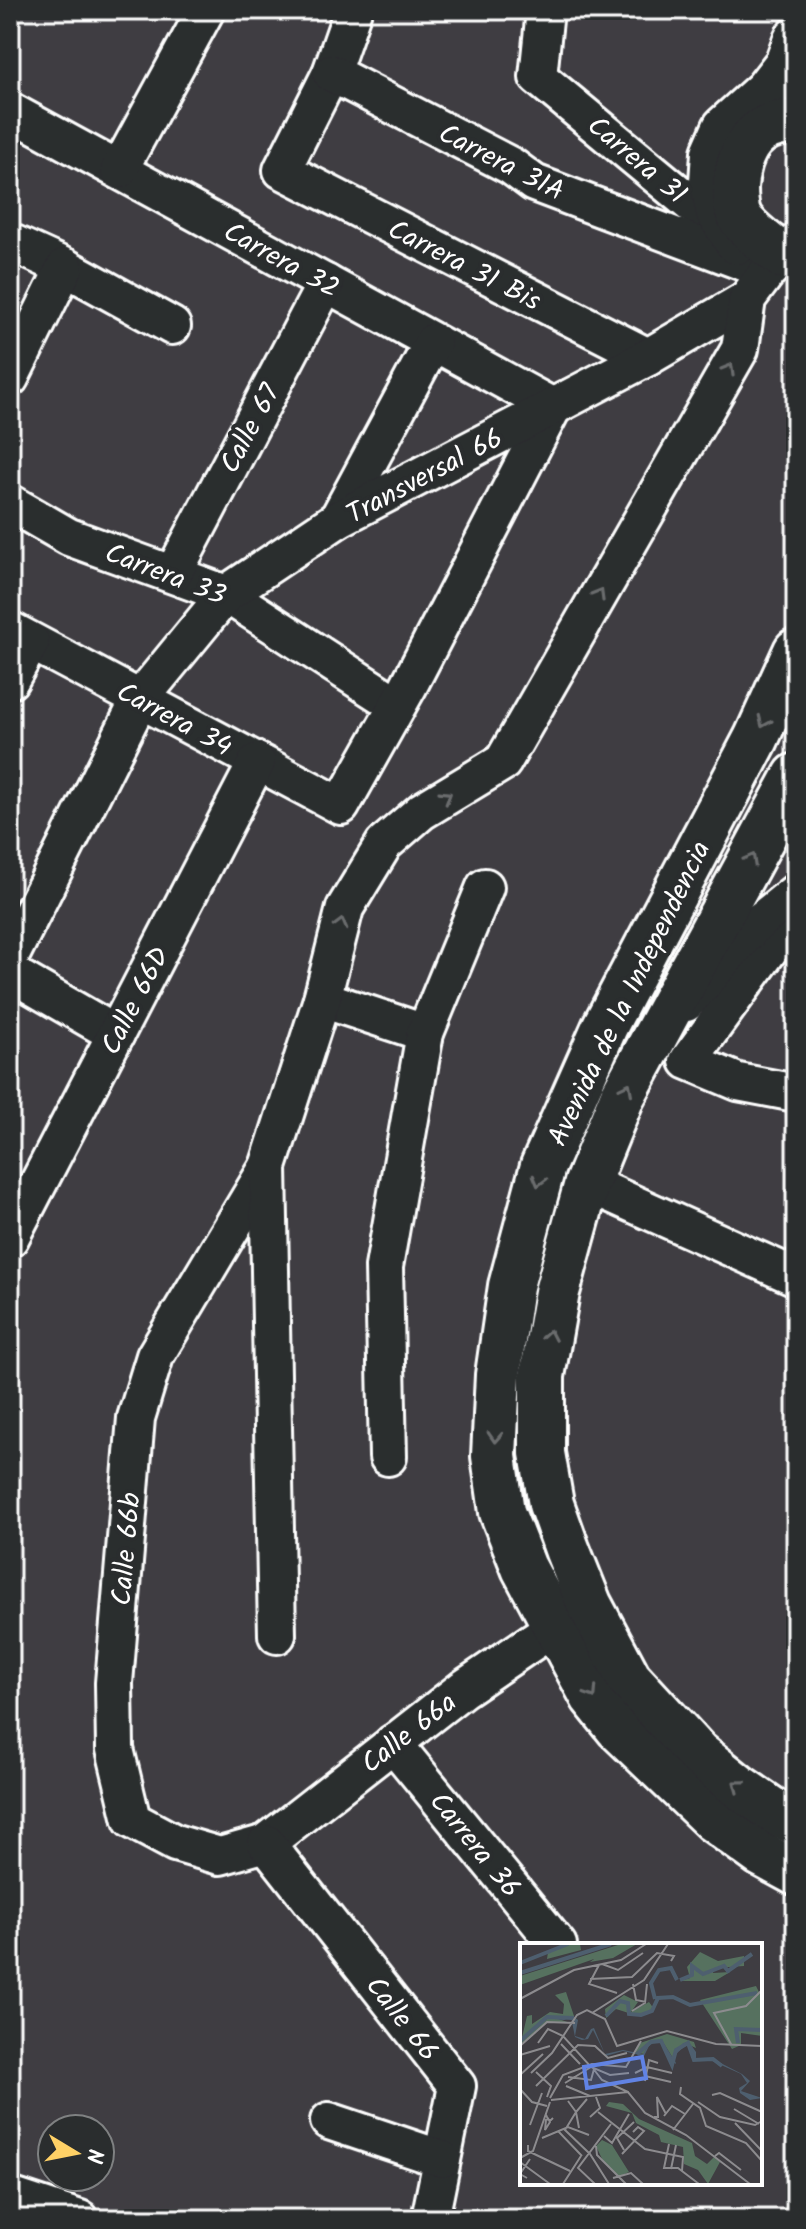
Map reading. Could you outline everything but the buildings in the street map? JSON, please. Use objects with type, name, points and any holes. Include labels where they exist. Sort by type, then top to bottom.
[{"type":"main road","points":[[766,262],[718,212],[712,182],[714,153],[725,128],[766,91],[787,64],[796,40]]},
{"type":"main road","points":[[766,262],[735,203],[738,167],[752,137],[767,127],[783,122],[796,123]]},
{"type":"main road","name":"Avenida de la Independencia","points":[[796,651],[756,739],[605,1026],[543,1166],[511,1286],[498,1375],[494,1456],[502,1512],[524,1568],[572,1615],[697,1753],[781,1816],[796,1823]]},
{"type":"main road","name":"Avenida de la Independencia","points":[[796,776],[622,1097],[587,1183],[557,1292],[542,1376],[542,1453],[551,1504],[567,1549],[572,1615],[593,1697],[618,1728],[714,1820],[761,1854],[796,1873]]},
{"type":"street","points":[[119,170],[206,10]]},
{"type":"street","points":[[331,73],[353,10]]},
{"type":"street","name":"Carrera 31","points":[[545,10],[538,77],[766,262]]},
{"type":"street","name":"Carrera 31 Bis","points":[[331,73],[282,170],[648,357]]},
{"type":"street","name":"Carrera 31A","points":[[331,73],[511,166],[534,183],[766,262]]},
{"type":"street","name":"Carrera 32","points":[[10,111],[553,407]]},
{"type":"street","points":[[10,242],[65,267],[172,326]]},
{"type":"street","points":[[277,1635],[268,1167],[322,999],[345,908],[384,844],[422,811],[503,762],[740,349],[766,262]]},
{"type":"street","name":"Transversal 66","points":[[140,699],[226,594],[338,519],[648,357],[766,262]]},
{"type":"street","points":[[10,378],[65,267]]},
{"type":"street","name":"Calle 67","points":[[173,574],[326,283]]},
{"type":"street","points":[[338,519],[433,342]]},
{"type":"street","points":[[397,705],[553,407]]},
{"type":"street","name":"Carrera 33","points":[[10,503],[69,537],[226,594],[397,705]]},
{"type":"street","points":[[10,680],[20,636]]},
{"type":"street","name":"Carrera 34","points":[[20,636],[341,806],[397,705]]},
{"type":"street","points":[[10,957],[140,699]]},
{"type":"street","name":"Calle 66D","points":[[10,1238],[257,762]]},
{"type":"street","points":[[388,1457],[384,1267],[425,1033],[485,887]]},
{"type":"street","points":[[649,1046],[754,926],[796,892]]},
{"type":"street","points":[[796,913],[688,1061],[738,1082],[796,1093]]},
{"type":"street","points":[[10,973],[116,1034]]},
{"type":"street","points":[[322,999],[425,1033]]},
{"type":"street","name":"Calle 66b","points":[[266,1843],[220,1856],[175,1843],[132,1820],[115,1749],[114,1683],[136,1418],[155,1356],[268,1167]]},
{"type":"street","points":[[587,1183],[796,1277]]},
{"type":"street","name":"Calle 66a","points":[[266,1843],[463,1689],[572,1615]]},
{"type":"street","name":"Carrera 36","points":[[393,1743],[556,1943]]},
{"type":"street","name":"Calle 66","points":[[266,1843],[457,2086],[430,2219]]},
{"type":"street","points":[[329,2121],[442,2159]]},
{"type":"street","points":[[10,2196],[71,2218]]}]
